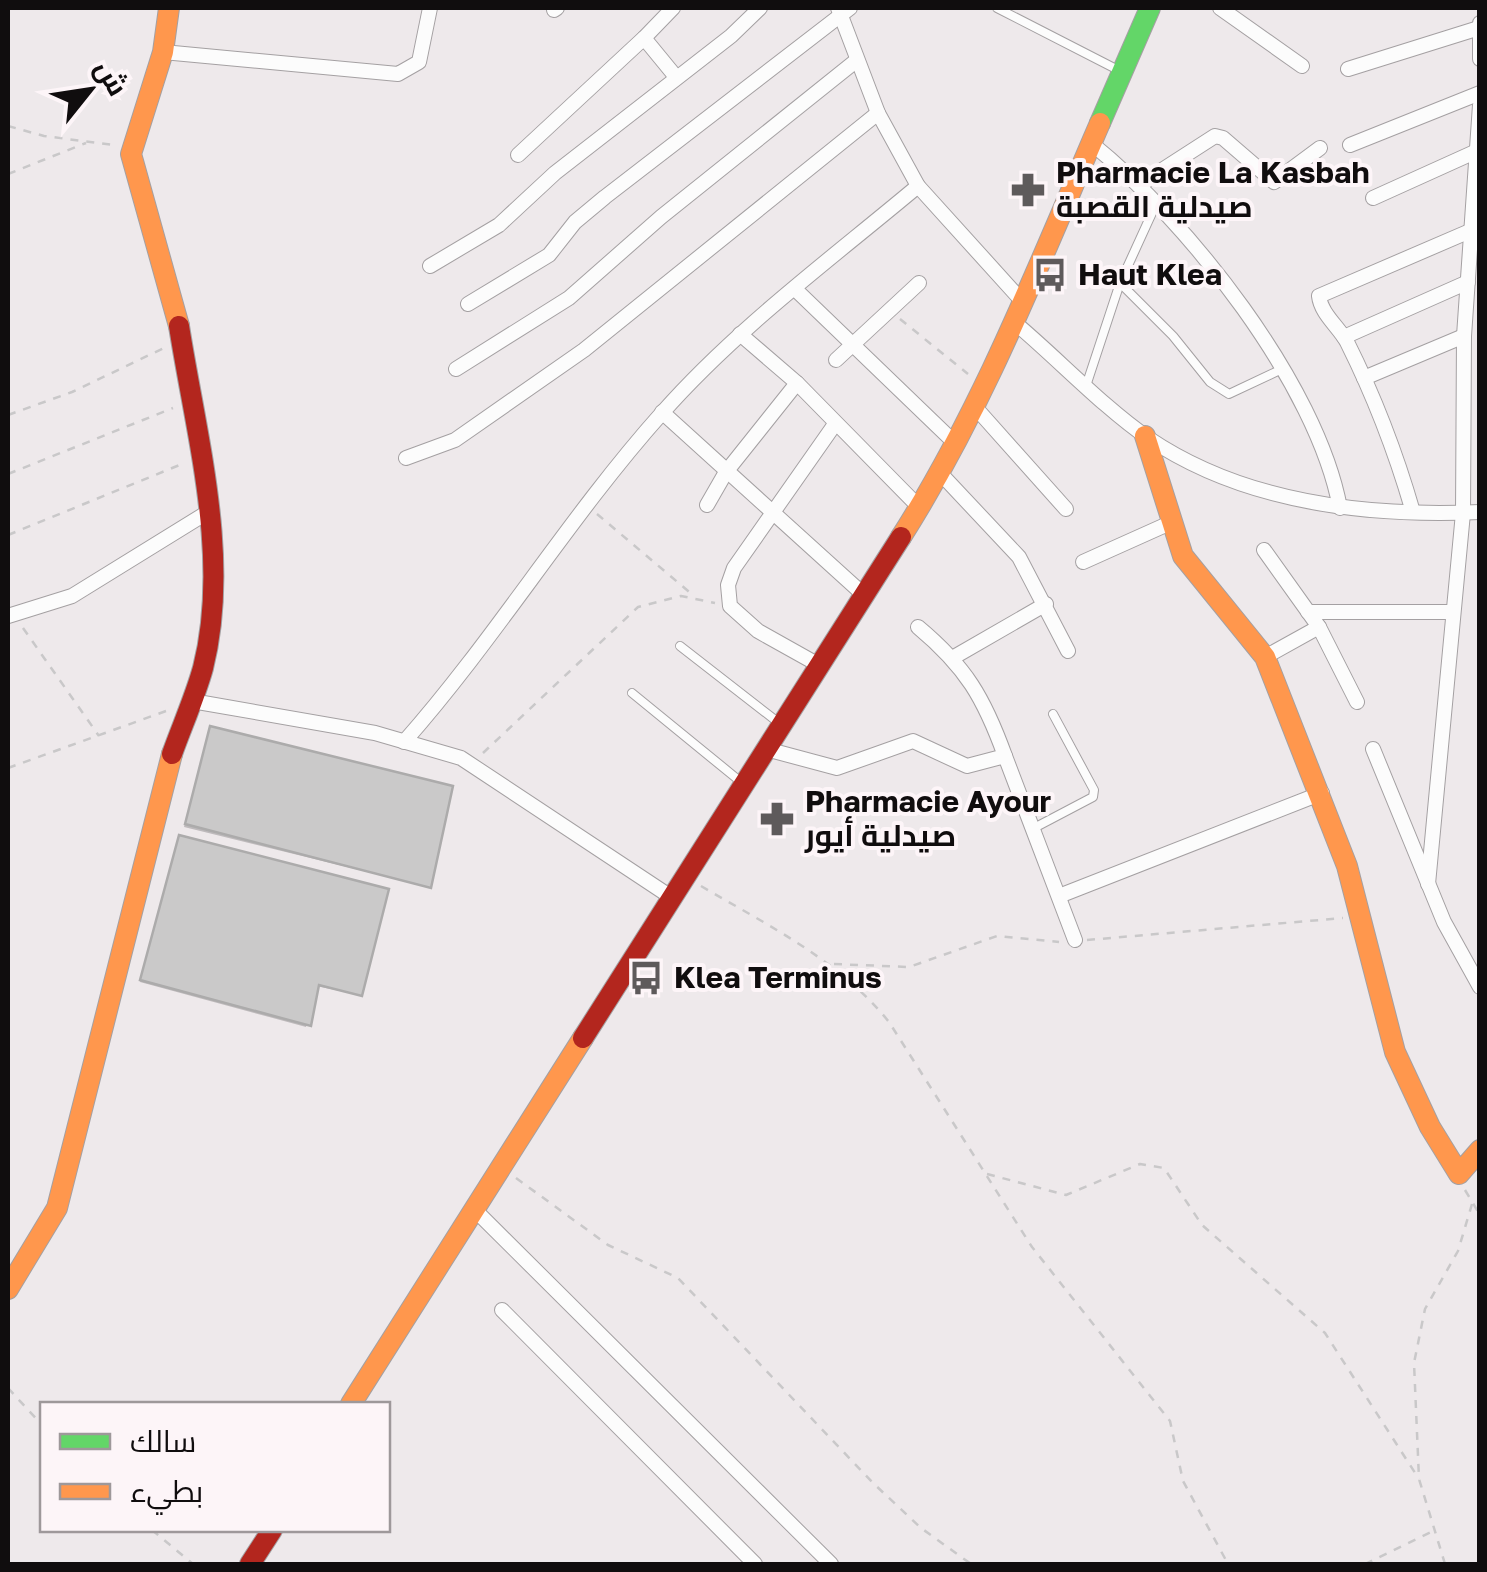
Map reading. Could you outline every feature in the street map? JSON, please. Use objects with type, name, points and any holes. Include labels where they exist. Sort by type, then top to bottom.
[{"type":"street","points":[[8,1289],[57,1208],[171,757],[203,667],[211,614],[208,512],[173,288],[132,168],[132,148],[163,52],[169,8]]},
{"type":"street","points":[[163,52],[398,74],[419,62],[430,8]]},
{"type":"street","points":[[518,155],[673,8]]},
{"type":"street","points":[[430,266],[499,224],[555,173],[731,36],[760,8]]},
{"type":"street","points":[[352,1402],[941,474],[1014,322],[1150,8]]},
{"type":"street","points":[[1220,8],[1302,66]]},
{"type":"street","points":[[468,304],[549,255],[574,222],[843,10],[878,113],[918,186],[1022,300]]},
{"type":"street","points":[[1348,69],[1479,25],[1480,58]]},
{"type":"street","points":[[644,38],[676,76]]},
{"type":"street","points":[[456,368],[568,298],[857,60]]},
{"type":"street","points":[[1350,145],[1480,93]]},
{"type":"street","points":[[1428,884],[1462,512],[1464,336],[1480,105]]},
{"type":"street","points":[[406,458],[454,440],[584,350],[878,113]]},
{"type":"street","points":[[1139,185],[1215,136],[1223,138],[1274,182],[1320,148]]},
{"type":"street","points":[[1090,143],[1157,202],[1237,304],[1280,370],[1329,458],[1340,508]]},
{"type":"street","points":[[1373,198],[1478,151]]},
{"type":"street","points":[[404,742],[448,692],[662,412],[740,334],[918,186]]},
{"type":"street","points":[[1412,512],[1396,452],[1364,378],[1344,338],[1320,305],[1319,296],[1470,231]]},
{"type":"street","points":[[1344,338],[1468,282]]},
{"type":"street","points":[[836,360],[919,283]]},
{"type":"street","points":[[795,289],[957,445]]},
{"type":"street","points":[[1014,322],[1145,436],[1230,481],[1340,508],[1480,512]]},
{"type":"street","points":[[740,334],[796,382],[918,507]]},
{"type":"street","points":[[1364,378],[1464,336]]},
{"type":"street","points":[[708,505],[726,472],[796,382]]},
{"type":"street","points":[[975,407],[1066,509]]},
{"type":"street","points":[[662,412],[864,595]]},
{"type":"street","points":[[817,664],[758,630],[730,606],[728,586],[734,568],[835,424]]},
{"type":"street","points":[[1145,436],[1170,523],[1194,574],[1265,657],[1322,793],[1361,916],[1402,1070],[1459,1174],[1480,1150]]},
{"type":"street","points":[[941,474],[1019,557],[1068,652]]},
{"type":"street","points":[[10,616],[72,596],[208,512]]},
{"type":"street","points":[[1082,562],[1170,523]]},
{"type":"street","points":[[1264,550],[1319,627],[1357,702]]},
{"type":"street","points":[[954,656],[1046,604]]},
{"type":"street","points":[[1308,612],[1453,612]]},
{"type":"street","points":[[918,627],[954,656],[973,682],[1034,828],[1075,940]]},
{"type":"street","points":[[1265,657],[1319,627]]},
{"type":"street","points":[[192,701],[404,742],[472,764],[674,899]]},
{"type":"street","points":[[766,749],[837,768],[913,742],[967,766],[1005,756]]},
{"type":"street","points":[[1373,749],[1428,884],[1480,987]]},
{"type":"street","points":[[1059,896],[1322,793]]},
{"type":"street","points":[[476,1211],[831,1564]]},
{"type":"street","points":[[502,1310],[755,1564]]},
{"type":"street","points":[[250,1564],[271,1532]]},
{"type":"lane","points":[[997,8],[1122,72]]},
{"type":"lane","points":[[1087,383],[1120,283],[1157,202]]},
{"type":"lane","points":[[1120,283],[1173,336],[1210,382],[1229,394],[1280,370]]},
{"type":"lane","points":[[680,646],[781,724]]},
{"type":"lane","points":[[632,693],[744,784]]},
{"type":"lane","points":[[1034,828],[1093,797],[1094,790],[1054,714]]},
{"type":"path","points":[[8,126],[132,148]]},
{"type":"path","points":[[8,174],[88,142]]},
{"type":"path","points":[[892,311],[919,337],[986,384]]},
{"type":"path","points":[[8,415],[72,392],[181,340]]},
{"type":"path","points":[[8,474],[190,401]]},
{"type":"path","points":[[8,535],[199,456]]},
{"type":"path","points":[[588,507],[697,599]]},
{"type":"path","points":[[472,764],[638,607],[664,598],[730,606]]},
{"type":"path","points":[[10,616],[100,737]]},
{"type":"path","points":[[8,768],[192,701]]},
{"type":"path","points":[[687,878],[832,964],[862,988],[888,1022],[1032,1247],[1170,1421],[1182,1481],[1228,1564]]},
{"type":"path","points":[[832,964],[909,967],[997,936],[1044,943],[1361,916]]},
{"type":"path","points":[[985,1174],[1066,1195],[1140,1164],[1164,1168],[1202,1224],[1325,1334],[1419,1479]]},
{"type":"path","points":[[502,1169],[608,1246],[678,1278],[873,1484],[921,1528],[971,1564]]},
{"type":"path","points":[[1459,1174],[1480,1215]]},
{"type":"path","points":[[1446,1564],[1432,1532],[1419,1479],[1414,1422],[1417,1335],[1425,1308],[1458,1250],[1472,1204]]},
{"type":"path","points":[[8,1388],[40,1423]]},
{"type":"path","points":[[154,1532],[193,1564]]},
{"type":"path","points":[[1365,1564],[1432,1532]]},
{"type":"building","points":[[210,726],[453,786],[431,888],[185,824]]},
{"type":"building","points":[[179,835],[389,889],[362,996],[319,985],[311,1026],[140,980]]},
{"type":"traffic: fast","points":[[1100,123],[1150,8]]},
{"type":"traffic: slow","points":[[169,8],[163,52],[131,154],[179,326]]},
{"type":"traffic: slow","points":[[901,537],[984,386],[1100,123]]},
{"type":"traffic: slow","points":[[1145,436],[1183,556],[1265,657],[1347,866],[1395,1052],[1430,1127],[1459,1174],[1480,1150]]},
{"type":"traffic: slow","points":[[8,1289],[57,1208],[172,754]]},
{"type":"traffic: slow","points":[[352,1402],[583,1038]]},
{"type":"traffic: jam","points":[[172,754],[203,668],[211,626],[213,583],[208,497],[179,326]]},
{"type":"traffic: jam","points":[[583,1038],[901,537]]},
{"type":"traffic: jam","points":[[250,1564],[271,1532]]},
{"type":"place","name":"Pharmacie La Kasbah صيدلية القصبة","points":[[1028,190]]},
{"type":"place","name":"Haut Klea","points":[[1050,275]]},
{"type":"place","name":"Pharmacie Ayour صيدلية أيور","points":[[777,819]]},
{"type":"place","name":"Klea Terminus","points":[[646,978]]}]
